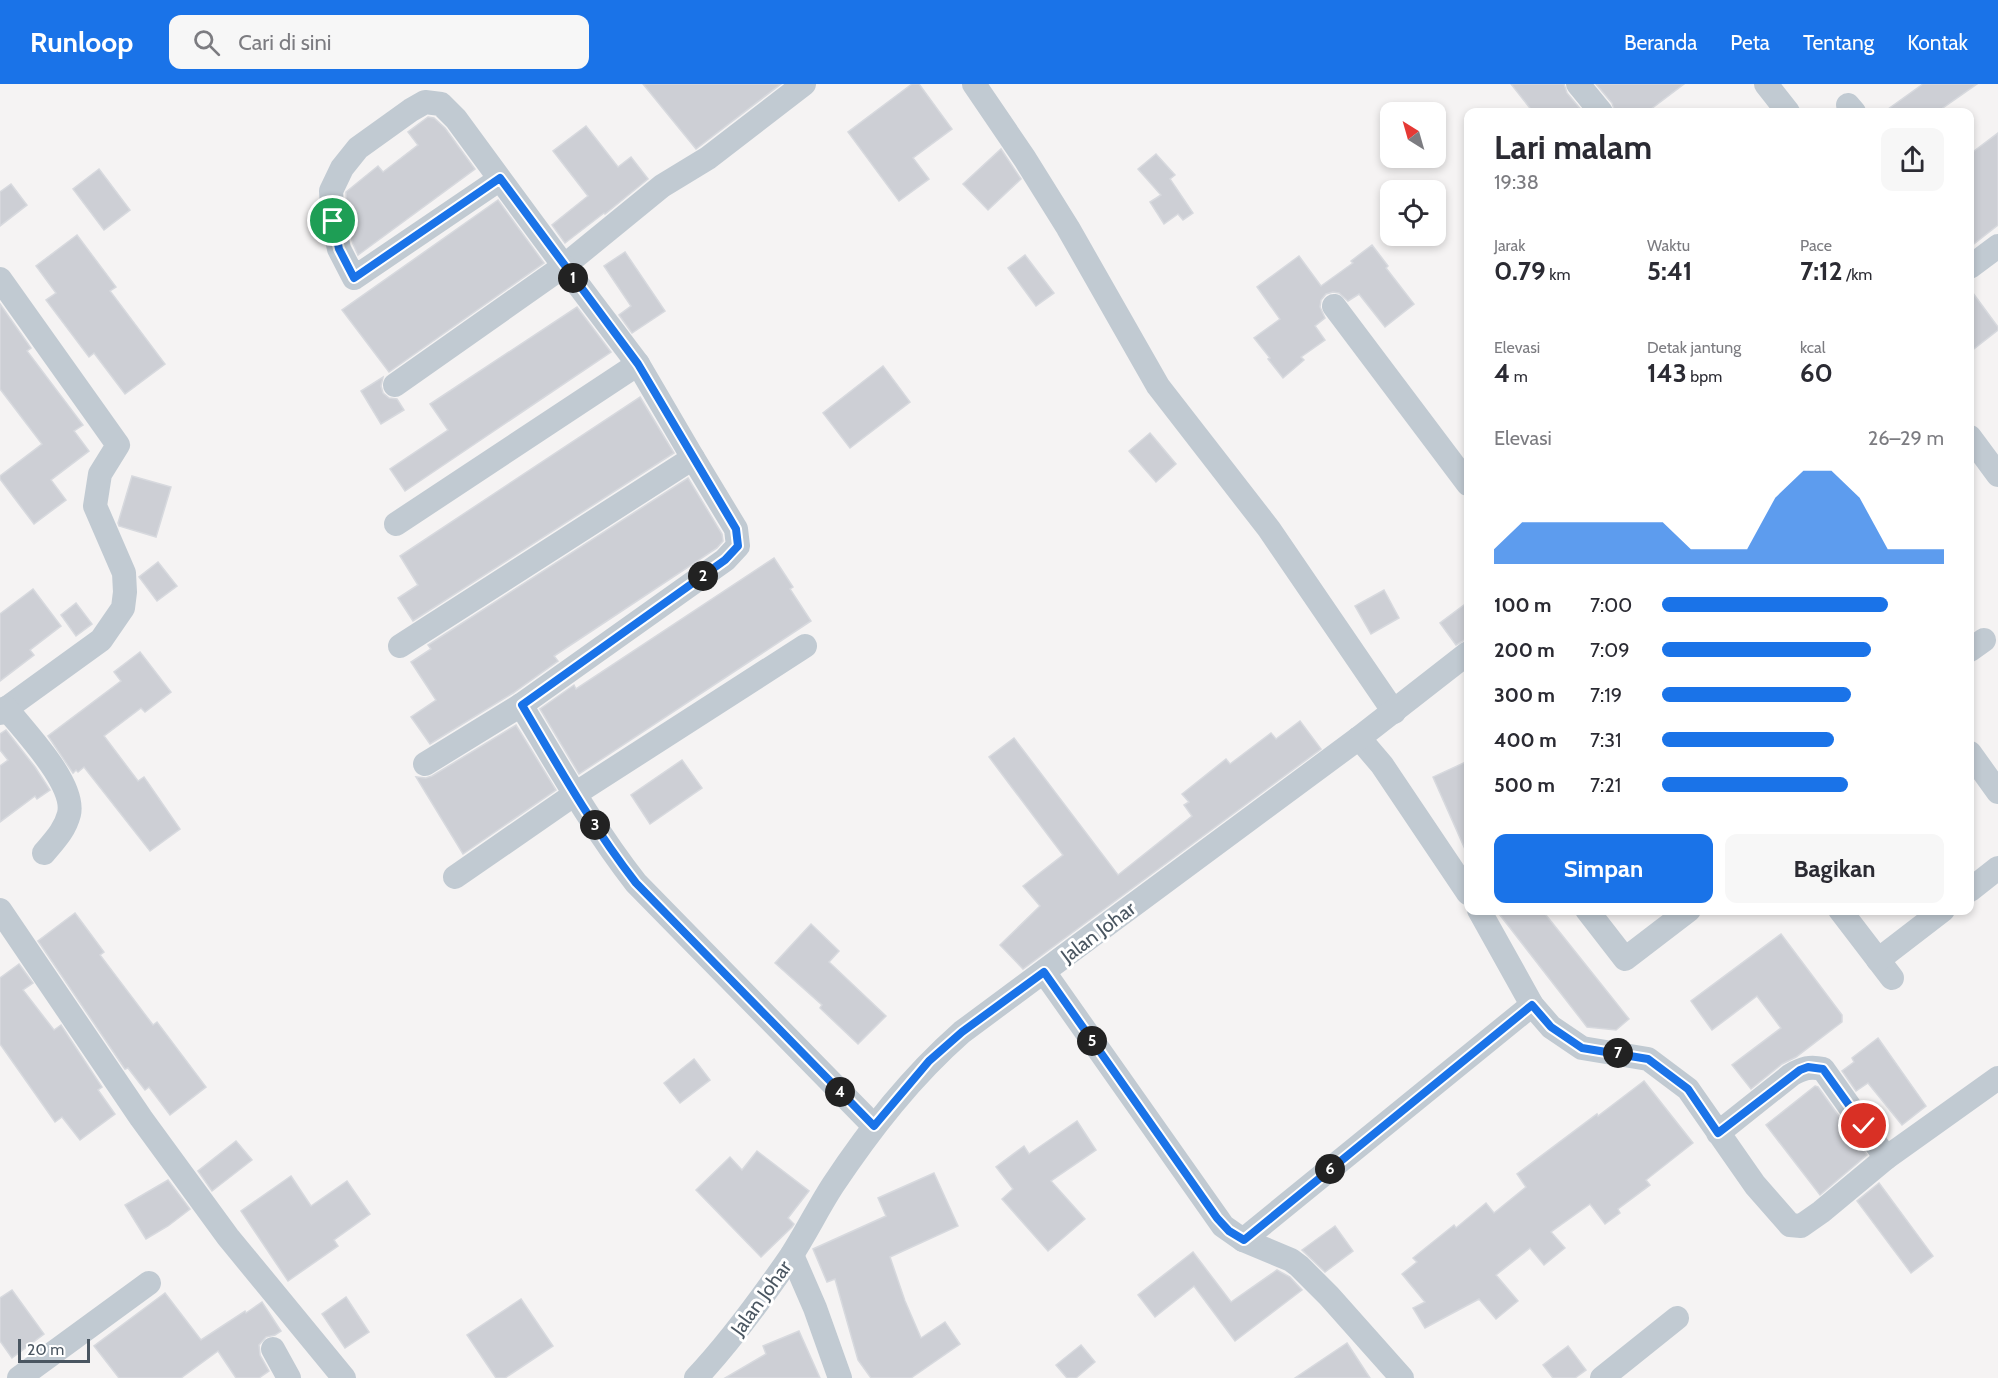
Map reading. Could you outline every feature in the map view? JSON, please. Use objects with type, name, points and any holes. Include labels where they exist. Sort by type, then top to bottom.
[{"type":"street","points":[[395,385],[564,266],[662,186],[708,158],[804,84]]},
{"type":"street","points":[[974,84],[1062,218],[1158,386],[1269,529],[1394,712]]},
{"type":"street","points":[[1578,84],[1598,108]]},
{"type":"street","points":[[1766,84],[1785,108]]},
{"type":"street","points":[[424,765],[522,705],[725,560],[738,546],[736,529],[638,364],[564,266],[500,178],[456,119],[441,104],[425,102],[358,148],[342,168],[330,191],[339,249],[354,278],[500,178]]},
{"type":"street","points":[[1974,263],[1998,246]]},
{"type":"street","points":[[0,279],[118,445],[100,474],[95,506],[124,573],[123,608],[100,640],[3,711],[62,780],[68,796],[70,812],[63,831],[44,853]]},
{"type":"street","points":[[1334,306],[1464,479]]},
{"type":"street","points":[[396,524],[638,364]]},
{"type":"street","points":[[1974,442],[1998,475]]},
{"type":"street","points":[[400,646],[693,458]]},
{"type":"street","points":[[455,877],[575,794],[805,646]]},
{"type":"street","name":"Jalan Johar","points":[[696,1378],[724,1347],[792,1255],[832,1187],[874,1126],[937,1054],[962,1032],[1394,712],[1464,656]]},
{"type":"street","points":[[522,705],[575,794],[617,859],[636,883],[874,1126]]},
{"type":"street","points":[[1359,738],[1382,765],[1464,887]]},
{"type":"street","points":[[1974,759],[1998,792]]},
{"type":"street","points":[[1974,887],[1998,868]]},
{"type":"street","points":[[0,910],[141,1118],[228,1237],[344,1378]]},
{"type":"street","points":[[1482,915],[1532,1005],[1551,1027],[1582,1048],[1648,1059],[1688,1089],[1755,1185],[1784,1220],[1794,1226],[1801,1226],[1821,1212],[1886,1158],[1998,1078]]},
{"type":"street","points":[[1591,915],[1625,959],[1682,915]]},
{"type":"street","points":[[1844,915],[1885,969],[1938,915]]},
{"type":"street","points":[[1044,972],[1217,1218],[1229,1231],[1244,1240],[1291,1260],[1299,1266],[1402,1378]]},
{"type":"street","points":[[1244,1240],[1532,1005]]},
{"type":"street","points":[[1718,1133],[1791,1075],[1814,1067],[1823,1069],[1886,1158]]},
{"type":"street","points":[[792,1255],[840,1378]]},
{"type":"street","points":[[19,1378],[149,1283]]},
{"type":"street","points":[[1602,1378],[1677,1318]]},
{"type":"street","points":[[273,1349],[289,1378]]},
{"type":"building","points":[[643,84],[781,84],[696,149]]},
{"type":"building","points":[[912,84],[919,84],[952,129],[913,158],[929,179],[899,201],[848,132]]},
{"type":"building","points":[[1511,84],[1564,84],[1567,93],[1580,108],[1530,108]]},
{"type":"building","points":[[1596,84],[1684,84],[1652,108],[1614,108]]},
{"type":"building","points":[[1923,84],[1977,84],[1943,108],[1890,108]]},
{"type":"building","points":[[428,117],[434,118],[445,128],[475,169],[358,255],[349,229],[355,225],[347,215],[346,192],[378,166],[383,172],[418,145],[408,132]]},
{"type":"building","points":[[586,126],[618,167],[631,157],[648,179],[565,243],[552,225],[588,196],[553,151]]},
{"type":"building","points":[[1998,133],[1998,225],[1974,244],[1974,151]]},
{"type":"building","points":[[1001,149],[1021,179],[988,210],[963,184]]},
{"type":"building","points":[[1156,154],[1175,175],[1170,179],[1193,213],[1183,220],[1178,214],[1164,224],[1150,202],[1161,195],[1138,169]]},
{"type":"building","points":[[99,169],[130,210],[104,230],[73,189]]},
{"type":"building","points":[[11,184],[27,205],[0,226],[0,192]]},
{"type":"building","points":[[498,200],[544,263],[389,372],[342,310]]},
{"type":"building","points":[[77,235],[116,287],[110,291],[165,364],[125,394],[94,353],[89,357],[46,300],[56,293],[36,266]]},
{"type":"building","points":[[1372,245],[1388,266],[1386,268],[1414,304],[1385,327],[1359,294],[1348,301],[1339,293],[1326,294],[1321,300],[1320,307],[1325,318],[1315,326],[1325,340],[1301,357],[1304,360],[1283,378],[1254,338],[1280,319],[1257,287],[1299,256],[1321,286],[1353,263],[1351,261]]},
{"type":"building","points":[[625,252],[665,311],[632,333],[619,315],[631,306],[604,266]]},
{"type":"building","points":[[1025,255],[1054,293],[1036,306],[1008,268]]},
{"type":"building","points":[[1974,294],[1998,327],[1998,330],[1974,349]]},
{"type":"building","points":[[0,304],[31,348],[27,351],[83,425],[74,431],[89,451],[51,480],[66,500],[34,524],[0,479],[0,476],[42,444],[0,389]]},
{"type":"building","points":[[577,307],[611,352],[405,491],[390,469],[448,430],[430,404]]},
{"type":"building","points":[[883,366],[910,402],[850,448],[823,413]]},
{"type":"building","points":[[383,377],[381,386],[383,393],[389,398],[397,399],[404,410],[381,424],[361,391]]},
{"type":"building","points":[[640,397],[674,453],[413,621],[398,598],[418,585],[400,556]]},
{"type":"building","points":[[1150,433],[1176,464],[1156,482],[1129,451]]},
{"type":"building","points":[[132,476],[171,487],[156,537],[119,526]]},
{"type":"building","points":[[688,478],[722,534],[723,541],[717,548],[554,656],[558,661],[513,693],[430,744],[411,717],[436,700],[411,662],[431,649],[428,645]]},
{"type":"building","points":[[774,558],[793,587],[790,589],[811,621],[579,774],[540,709],[574,685],[576,689]]},
{"type":"building","points":[[158,562],[177,586],[157,601],[139,577]]},
{"type":"building","points":[[33,589],[61,626],[30,650],[34,655],[0,681],[0,614]]},
{"type":"building","points":[[1384,590],[1399,618],[1371,634],[1355,606]]},
{"type":"building","points":[[76,603],[92,624],[76,636],[61,615]]},
{"type":"building","points":[[1464,605],[1464,640],[1456,645],[1440,623]]},
{"type":"building","points":[[140,652],[171,692],[145,712],[141,708],[104,736],[138,781],[144,777],[180,829],[150,851],[84,767],[73,773],[48,736],[121,681],[114,672]]},
{"type":"building","points":[[1300,721],[1321,749],[1023,969],[1000,945],[1040,906],[1023,886],[1063,855],[989,757],[1014,738],[1118,875],[1192,816],[1184,805],[1189,802],[1182,794],[1226,759],[1230,764],[1271,733],[1276,739]]},
{"type":"building","points":[[516,725],[556,790],[463,854],[416,777],[432,776]]},
{"type":"building","points":[[6,730],[50,790],[37,799],[35,796],[0,822],[0,766],[8,760],[0,750],[0,734]]},
{"type":"building","points":[[682,760],[702,788],[650,824],[631,795]]},
{"type":"building","points":[[1464,763],[1464,847],[1433,777]]},
{"type":"building","points":[[75,913],[104,952],[100,955],[153,1025],[157,1022],[206,1087],[170,1115],[149,1087],[145,1090],[128,1068],[125,1069],[38,941]]},
{"type":"building","points":[[1500,915],[1546,915],[1629,1019],[1616,1030],[1587,1027]]},
{"type":"building","points":[[811,924],[839,951],[829,962],[886,1016],[858,1044],[820,1008],[822,1005],[775,963]]},
{"type":"building","points":[[1781,934],[1842,1015],[1842,1022],[1751,1089],[1732,1065],[1781,1028],[1757,996],[1712,1030],[1691,1001]]},
{"type":"building","points":[[19,964],[33,983],[23,990],[54,1030],[61,1025],[102,1087],[98,1090],[115,1114],[80,1140],[62,1117],[55,1122],[0,1044],[0,978]]},
{"type":"building","points":[[1878,1038],[1926,1106],[1902,1125],[1868,1083],[1856,1091],[1842,1071],[1854,1062],[1852,1058]]},
{"type":"building","points":[[694,1059],[710,1080],[680,1103],[664,1083]]},
{"type":"building","points":[[1644,1081],[1693,1143],[1646,1180],[1650,1185],[1618,1209],[1620,1213],[1605,1224],[1590,1204],[1551,1232],[1565,1248],[1544,1265],[1530,1248],[1496,1275],[1518,1301],[1496,1319],[1479,1299],[1425,1328],[1413,1308],[1425,1302],[1402,1274],[1417,1262],[1413,1258],[1454,1225],[1456,1228],[1486,1203],[1494,1213],[1526,1187],[1517,1174]]},
{"type":"building","points":[[1815,1086],[1867,1155],[1820,1195],[1766,1125]]},
{"type":"building","points":[[1077,1121],[1096,1150],[1051,1181],[1085,1219],[1048,1251],[1002,1199],[1013,1189],[996,1167],[1024,1146],[1029,1154]]},
{"type":"building","points":[[236,1141],[252,1160],[212,1191],[198,1171]]},
{"type":"building","points":[[757,1151],[809,1191],[788,1218],[794,1224],[792,1227],[761,1257],[696,1190],[730,1157],[742,1170]]},
{"type":"building","points":[[934,1173],[958,1226],[890,1257],[921,1338],[945,1322],[960,1344],[911,1378],[871,1378],[858,1360],[835,1279],[827,1282],[813,1249],[886,1216],[878,1198]]},
{"type":"building","points":[[291,1176],[311,1206],[347,1181],[370,1214],[334,1240],[338,1246],[288,1281],[241,1211]]},
{"type":"building","points":[[168,1180],[190,1209],[146,1239],[125,1205]]},
{"type":"building","points":[[1879,1183],[1933,1256],[1911,1273],[1857,1201]]},
{"type":"building","points":[[1335,1226],[1353,1251],[1325,1272],[1302,1250]]},
{"type":"building","points":[[1193,1252],[1231,1302],[1277,1270],[1290,1277],[1302,1290],[1235,1341],[1194,1286],[1155,1317],[1138,1295]]},
{"type":"building","points":[[12,1290],[44,1334],[12,1358],[0,1341],[0,1298]]},
{"type":"building","points":[[165,1293],[201,1340],[262,1302],[281,1331],[266,1337],[259,1345],[260,1355],[269,1371],[259,1378],[236,1378],[218,1351],[181,1378],[119,1378],[94,1346]]},
{"type":"building","points":[[346,1297],[369,1332],[345,1348],[322,1314]]},
{"type":"building","points":[[521,1299],[553,1346],[505,1378],[496,1378],[467,1335]]},
{"type":"building","points":[[799,1331],[820,1378],[725,1378],[766,1354],[763,1346]]},
{"type":"building","points":[[1347,1343],[1370,1378],[1295,1378]]},
{"type":"building","points":[[1081,1345],[1095,1362],[1076,1378],[1067,1378],[1056,1365]]},
{"type":"building","points":[[1568,1346],[1586,1370],[1575,1378],[1553,1378],[1543,1365]]},
{"type":"route","points":[[333,221],[339,249],[354,278],[500,178],[638,364],[736,529],[738,546],[725,560],[522,705],[575,794],[617,859],[636,883],[874,1126],[929,1061],[962,1032],[1044,972],[1217,1218],[1229,1231],[1244,1240],[1532,1005],[1551,1027],[1582,1048],[1636,1055],[1648,1059],[1688,1089],[1718,1133],[1791,1075],[1808,1067],[1823,1069],[1842,1092],[1864,1126]]}]
